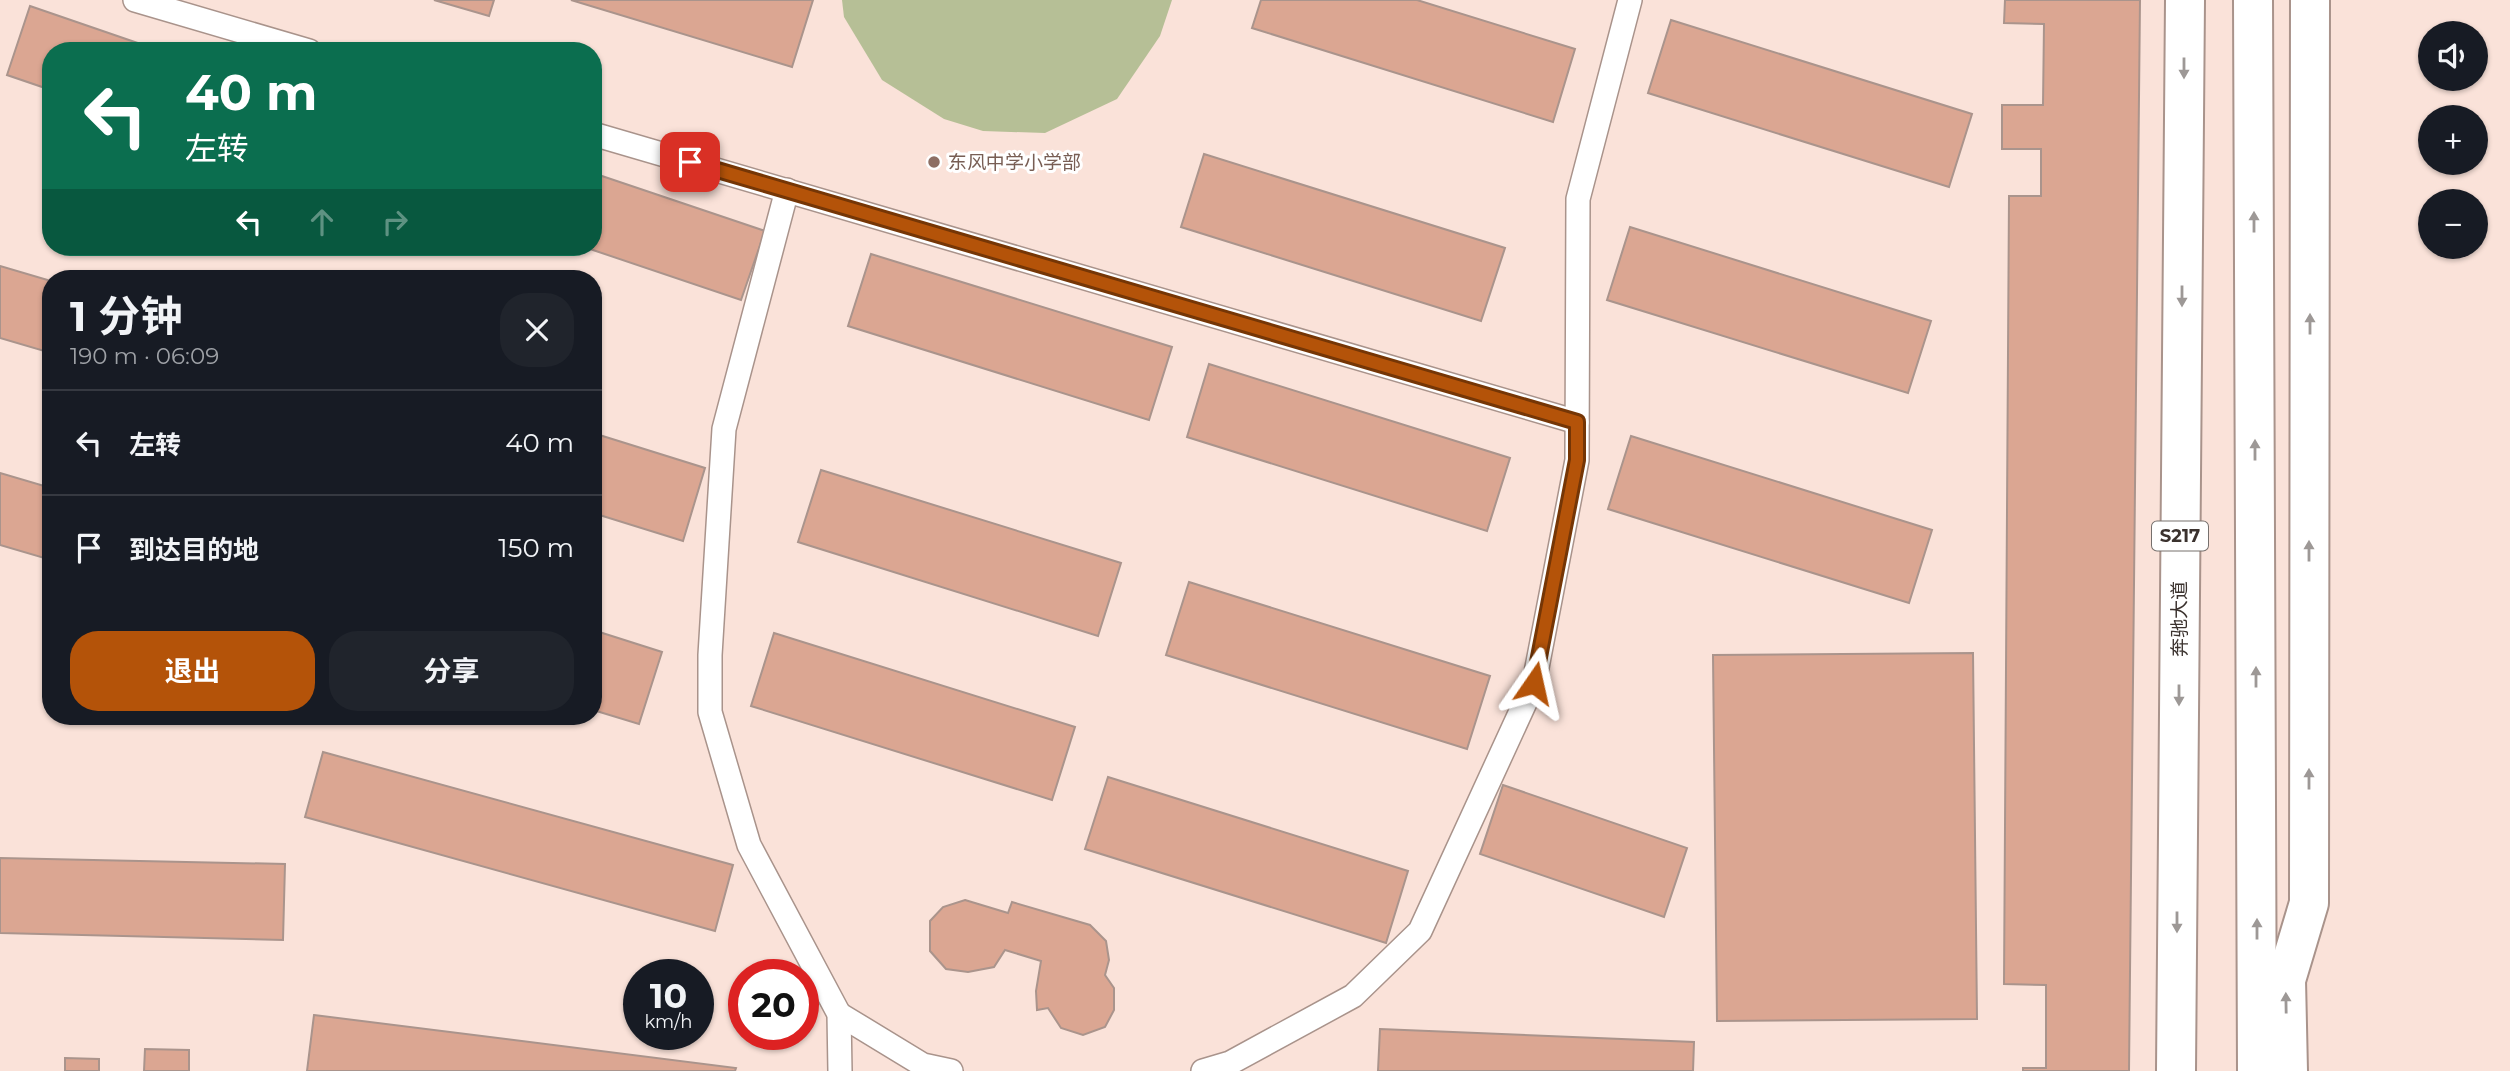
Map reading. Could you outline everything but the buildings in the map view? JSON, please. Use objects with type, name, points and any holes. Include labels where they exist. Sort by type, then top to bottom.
[{"type":"main road","name":"奔驰大道","points":[[2176,1071],[2185,0]]},
{"type":"main road","points":[[2253,0],[2257,1071]]},
{"type":"main road","points":[[2288,1071],[2286,980],[2309,903],[2310,0]]},
{"type":"lane","points":[[135,0],[278,42]]},
{"type":"lane","points":[[1203,1071],[1230,1063],[1353,996],[1419,931],[1534,683],[1577,460],[1578,199],[1630,0]]},
{"type":"lane","points":[[602,137],[1577,422]]},
{"type":"lane","points":[[787,190],[724,429],[710,655],[710,712],[749,845],[839,1014],[839,1071]]},
{"type":"lane","points":[[839,1014],[923,1065],[951,1071]]},
{"type":"green space","points":[[842,0],[1172,0],[1160,36],[1117,99],[1045,133],[983,131],[944,119],[882,80],[844,17]]},
{"type":"place","name":"东风中学小学部","points":[[934,162]]},
{"type":"route","points":[[690,162],[1577,422],[1577,460],[1534,683]]}]
